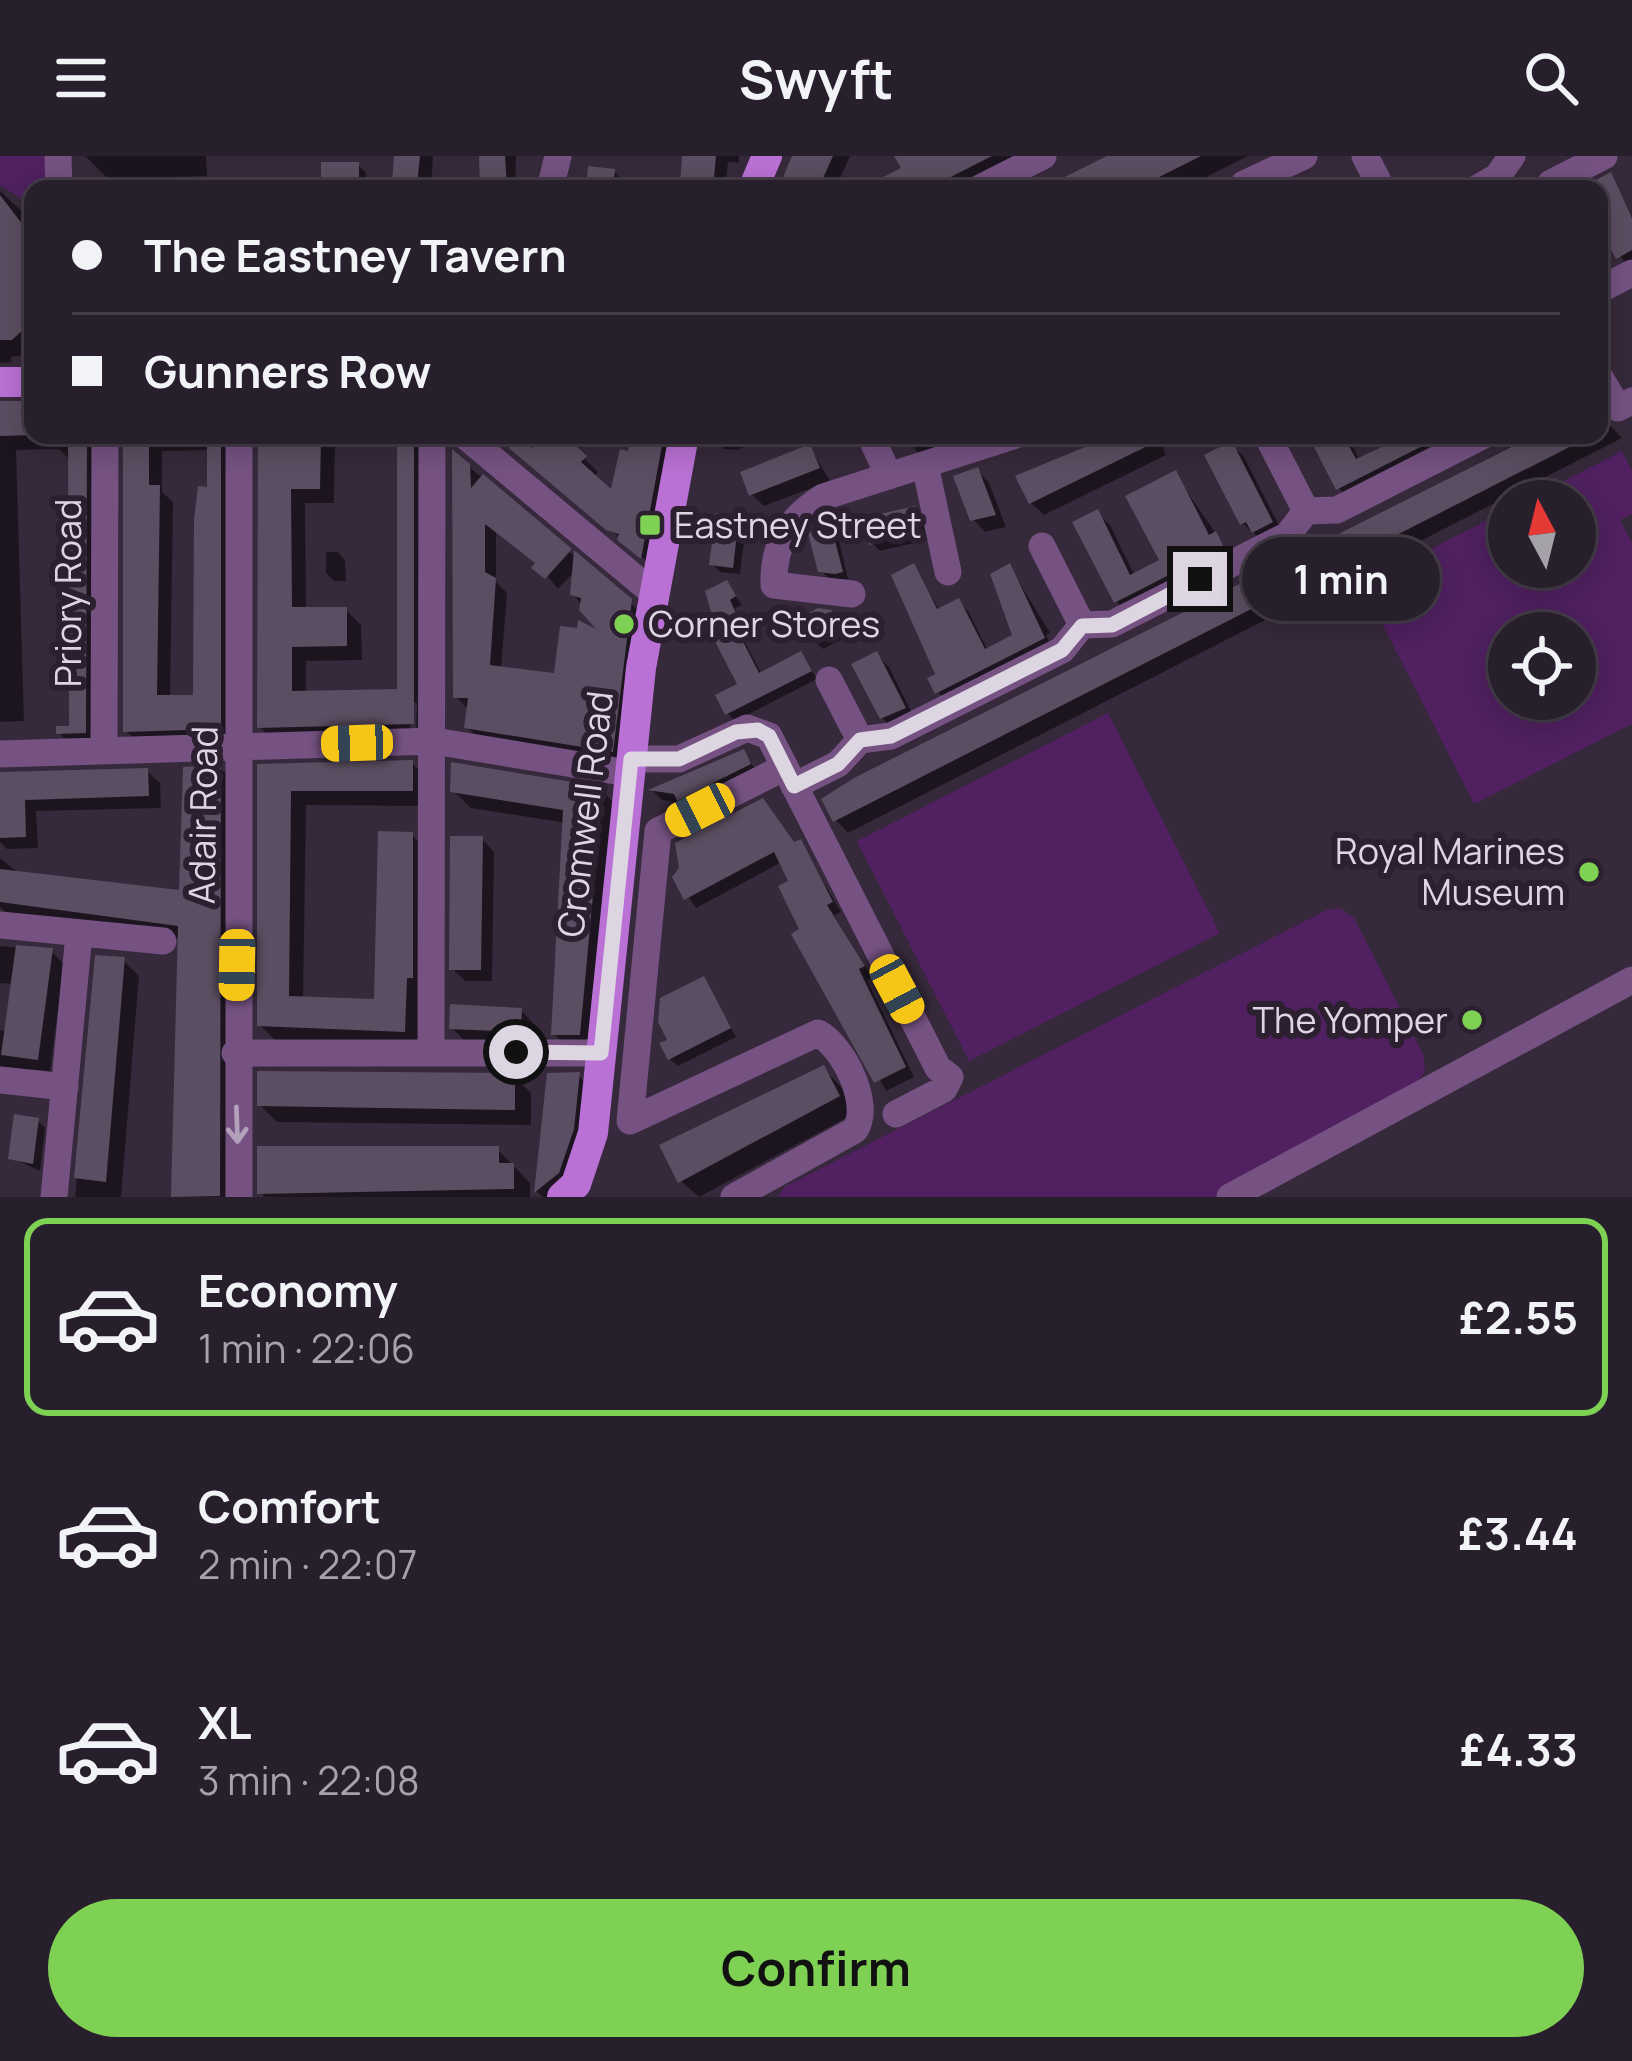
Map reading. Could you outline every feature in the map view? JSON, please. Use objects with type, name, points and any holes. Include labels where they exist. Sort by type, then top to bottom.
[{"type":"main road","name":"Cromwell Road","points":[[562,1197],[576,1184],[593,1133],[652,592],[682,444]]},
{"type":"street","points":[[995,180],[1043,156]]},
{"type":"street","points":[[1253,180],[1304,156]]},
{"type":"street","points":[[1492,180],[1512,156]]},
{"type":"street","points":[[1557,180],[1604,156]]},
{"type":"street","points":[[1608,391],[1618,408],[1632,401]]},
{"type":"street","name":"Priory Road","points":[[104,750],[105,444]]},
{"type":"street","name":"Adair Road","points":[[238,444],[242,746],[235,1053],[239,1197]]},
{"type":"street","points":[[431,444],[431,1051]]},
{"type":"street","points":[[475,444],[652,592]]},
{"type":"street","points":[[874,444],[889,476]]},
{"type":"street","points":[[852,594],[774,584],[777,549],[802,510],[823,497],[989,444]]},
{"type":"street","points":[[1272,444],[1306,512]]},
{"type":"street","points":[[746,1194],[855,1130],[863,1118],[863,1104],[829,1038],[807,1033],[630,1121],[658,831],[790,777],[838,764],[860,740],[891,736],[1062,650],[1082,626],[1112,625],[1288,535],[1306,512],[1337,510],[1466,444]]},
{"type":"street","points":[[925,465],[948,572]]},
{"type":"street","points":[[1042,546],[1082,626]]},
{"type":"street","points":[[829,680],[860,740]]},
{"type":"street","points":[[0,754],[434,741],[630,766],[679,759],[747,728],[769,736],[938,1068],[950,1077],[944,1089],[896,1114]]},
{"type":"street","points":[[0,925],[163,940]]},
{"type":"street","points":[[54,1197],[79,934]]},
{"type":"street","points":[[1229,1197],[1632,980]]},
{"type":"street","points":[[235,1053],[601,1053]]},
{"type":"street","points":[[0,1080],[64,1087]]},
{"type":"shaded area","points":[[0,156],[58,156],[59,180],[24,180],[24,200],[0,185]]},
{"type":"shaded area","points":[[1622,451],[1632,471],[1632,514],[1620,520],[1632,543],[1632,724],[1474,804],[1362,584],[1488,520],[1488,588],[1596,588],[1596,480],[1566,480]]},
{"type":"shaded area","points":[[1108,713],[1220,933],[969,1061],[857,841]]},
{"type":"shaded area","points":[[1340,908],[1354,918],[1423,1054],[1425,1071],[1415,1087],[1213,1197],[778,1197],[784,1187],[1327,910]]},
{"type":"building","points":[[394,156],[420,156],[418,180],[392,180]]},
{"type":"building","points":[[479,156],[505,156],[506,180],[480,180]]},
{"type":"building","points":[[682,156],[716,156],[714,180],[680,180]]},
{"type":"building","points":[[792,156],[833,156],[822,180],[782,180]]},
{"type":"building","points":[[894,156],[992,156],[945,180],[878,180],[901,168]]},
{"type":"building","points":[[1107,156],[1201,156],[1153,180],[1058,180]]},
{"type":"building","points":[[321,162],[359,162],[359,180],[321,180]]},
{"type":"building","points":[[588,166],[615,169],[614,180],[587,180]]},
{"type":"building","points":[[1611,172],[1632,218],[1632,250],[1616,259],[1608,243],[1608,180],[1596,180]]},
{"type":"building","points":[[0,195],[24,226],[24,329],[12,340],[0,340]]},
{"type":"building","points":[[0,401],[24,401],[24,435],[0,436]]},
{"type":"building","points":[[68,444],[87,444],[86,733],[56,734],[56,726],[69,726]]},
{"type":"building","points":[[123,444],[149,444],[149,485],[160,485],[157,695],[193,695],[194,520],[198,486],[207,487],[207,444],[221,444],[221,729],[123,732]]},
{"type":"building","points":[[258,444],[321,444],[320,489],[291,489],[292,607],[347,607],[347,646],[292,647],[292,691],[397,689],[397,444],[414,444],[414,724],[257,728]]},
{"type":"building","points":[[508,444],[531,448],[574,444],[587,456],[581,462],[611,489],[620,449],[628,451],[629,444],[662,444],[641,559],[617,540],[619,534],[606,530]]},
{"type":"building","points":[[810,444],[820,468],[749,496],[740,472]]},
{"type":"building","points":[[1092,444],[1152,444],[1029,504],[1015,476]]},
{"type":"building","points":[[1234,444],[1273,522],[1252,533],[1246,522],[1240,525],[1204,455]]},
{"type":"building","points":[[1313,444],[1348,444],[1356,459],[1381,444],[1426,444],[1336,490]]},
{"type":"building","points":[[1517,444],[1575,444],[1505,480],[1488,480],[1488,488],[833,822],[821,799],[854,778]]},
{"type":"building","points":[[452,449],[470,464],[471,488],[483,474],[572,549],[545,579],[531,568],[535,563],[485,524],[485,572],[496,578],[490,665],[554,673],[560,626],[577,628],[578,620],[596,629],[579,610],[581,598],[570,595],[574,550],[632,599],[613,752],[464,728],[468,698],[453,698]]},
{"type":"building","points":[[978,467],[996,515],[970,521],[953,476]]},
{"type":"building","points":[[1176,470],[1209,535],[1216,531],[1224,547],[1114,603],[1072,522],[1098,509],[1130,575],[1159,560],[1125,496]]},
{"type":"building","points":[[915,506],[921,532],[869,545],[863,518]]},
{"type":"building","points":[[716,513],[739,516],[733,568],[709,565]]},
{"type":"building","points":[[830,521],[843,572],[835,574],[818,572],[808,533]]},
{"type":"building","points":[[914,563],[937,609],[959,598],[985,649],[1012,635],[990,574],[1010,563],[1045,638],[935,694],[927,678],[935,674],[891,575]]},
{"type":"building","points":[[727,580],[736,596],[730,600],[737,615],[731,618],[759,673],[801,651],[812,671],[725,715],[715,695],[737,684],[708,628],[715,625],[705,591]]},
{"type":"building","points":[[818,608],[831,610],[841,629],[813,643],[800,618]]},
{"type":"building","points":[[877,651],[906,708],[880,719],[851,664]]},
{"type":"building","points":[[744,749],[751,764],[677,801],[674,794],[648,790]]},
{"type":"building","points":[[413,760],[413,791],[291,791],[289,996],[374,999],[378,831],[413,832],[413,978],[407,978],[405,1032],[257,1026],[257,764]]},
{"type":"building","points":[[451,762],[603,787],[580,1035],[551,1035],[563,810],[450,792]]},
{"type":"building","points":[[221,765],[220,1196],[171,1197],[178,926],[0,902],[0,869],[179,890],[183,767]]},
{"type":"building","points":[[148,768],[149,796],[25,800],[26,837],[0,838],[0,772]]},
{"type":"building","points":[[763,798],[794,842],[801,839],[833,902],[827,905],[865,966],[859,969],[906,1067],[874,1083],[791,934],[799,929],[778,886],[788,881],[774,852],[684,900],[672,877],[679,868],[675,843]]},
{"type":"building","points":[[450,836],[483,836],[481,970],[449,970]]},
{"type":"building","points":[[16,945],[53,948],[38,1060],[1,1055]]},
{"type":"building","points":[[95,955],[125,957],[106,1182],[74,1178]]},
{"type":"building","points":[[704,976],[731,1028],[668,1060],[659,1043],[667,1040],[658,1022],[660,998]]},
{"type":"building","points":[[450,1004],[522,1008],[521,1032],[449,1029]]},
{"type":"building","points":[[824,1065],[840,1096],[678,1183],[659,1145]]},
{"type":"building","points":[[257,1071],[515,1073],[515,1110],[257,1106]]},
{"type":"building","points":[[580,1072],[574,1129],[559,1173],[534,1193],[547,1073]]},
{"type":"building","points":[[14,1114],[39,1118],[33,1164],[8,1159]]},
{"type":"building","points":[[257,1146],[499,1146],[499,1163],[514,1163],[514,1189],[257,1194]]},
{"type":"place","name":"Eastney Street","points":[[650,525]]},
{"type":"place","name":"Corner Stores","points":[[624,624]]},
{"type":"place","name":"Royal Marines Museum","points":[[1589,872]]},
{"type":"place","name":"The Yomper","points":[[1472,1020]]},
{"type":"route","points":[[516,1052],[601,1053],[631,759],[679,759],[747,728],[769,736],[794,786],[838,764],[860,740],[891,736],[1062,650],[1082,626],[1112,625],[1200,579]]}]
